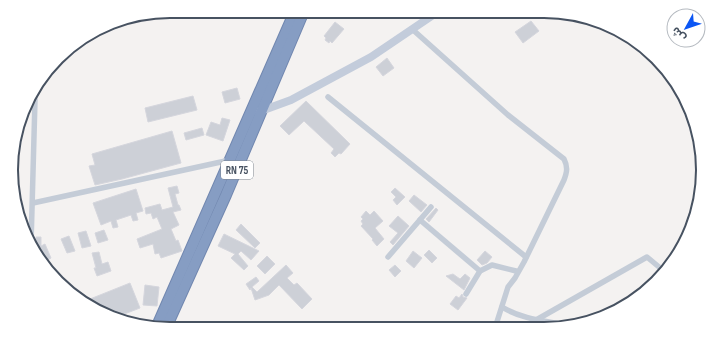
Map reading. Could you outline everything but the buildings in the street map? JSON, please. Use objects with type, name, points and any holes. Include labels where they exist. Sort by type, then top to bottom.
[{"type":"highway","name":"RN 75","points":[[169,322],[226,195],[292,18]]},
{"type":"highway","name":"RN 75","points":[[159,322],[231,159],[257,110],[301,18]]},
{"type":"street","points":[[257,110],[291,100],[371,57],[428,18]]},
{"type":"street","points":[[412,29],[508,115],[564,159],[566,163],[567,172],[564,180],[526,257],[515,278],[508,287],[497,322]]},
{"type":"street","points":[[328,97],[526,257]]},
{"type":"street","points":[[32,232],[35,101]]},
{"type":"street","points":[[33,203],[231,159]]},
{"type":"street","points":[[388,257],[432,207]]},
{"type":"street","points":[[420,220],[480,271]]},
{"type":"street","points":[[533,322],[647,257],[660,268]]},
{"type":"street","points":[[466,294],[480,271],[492,265],[516,271]]},
{"type":"street","points":[[502,307],[513,313],[548,322]]}]
